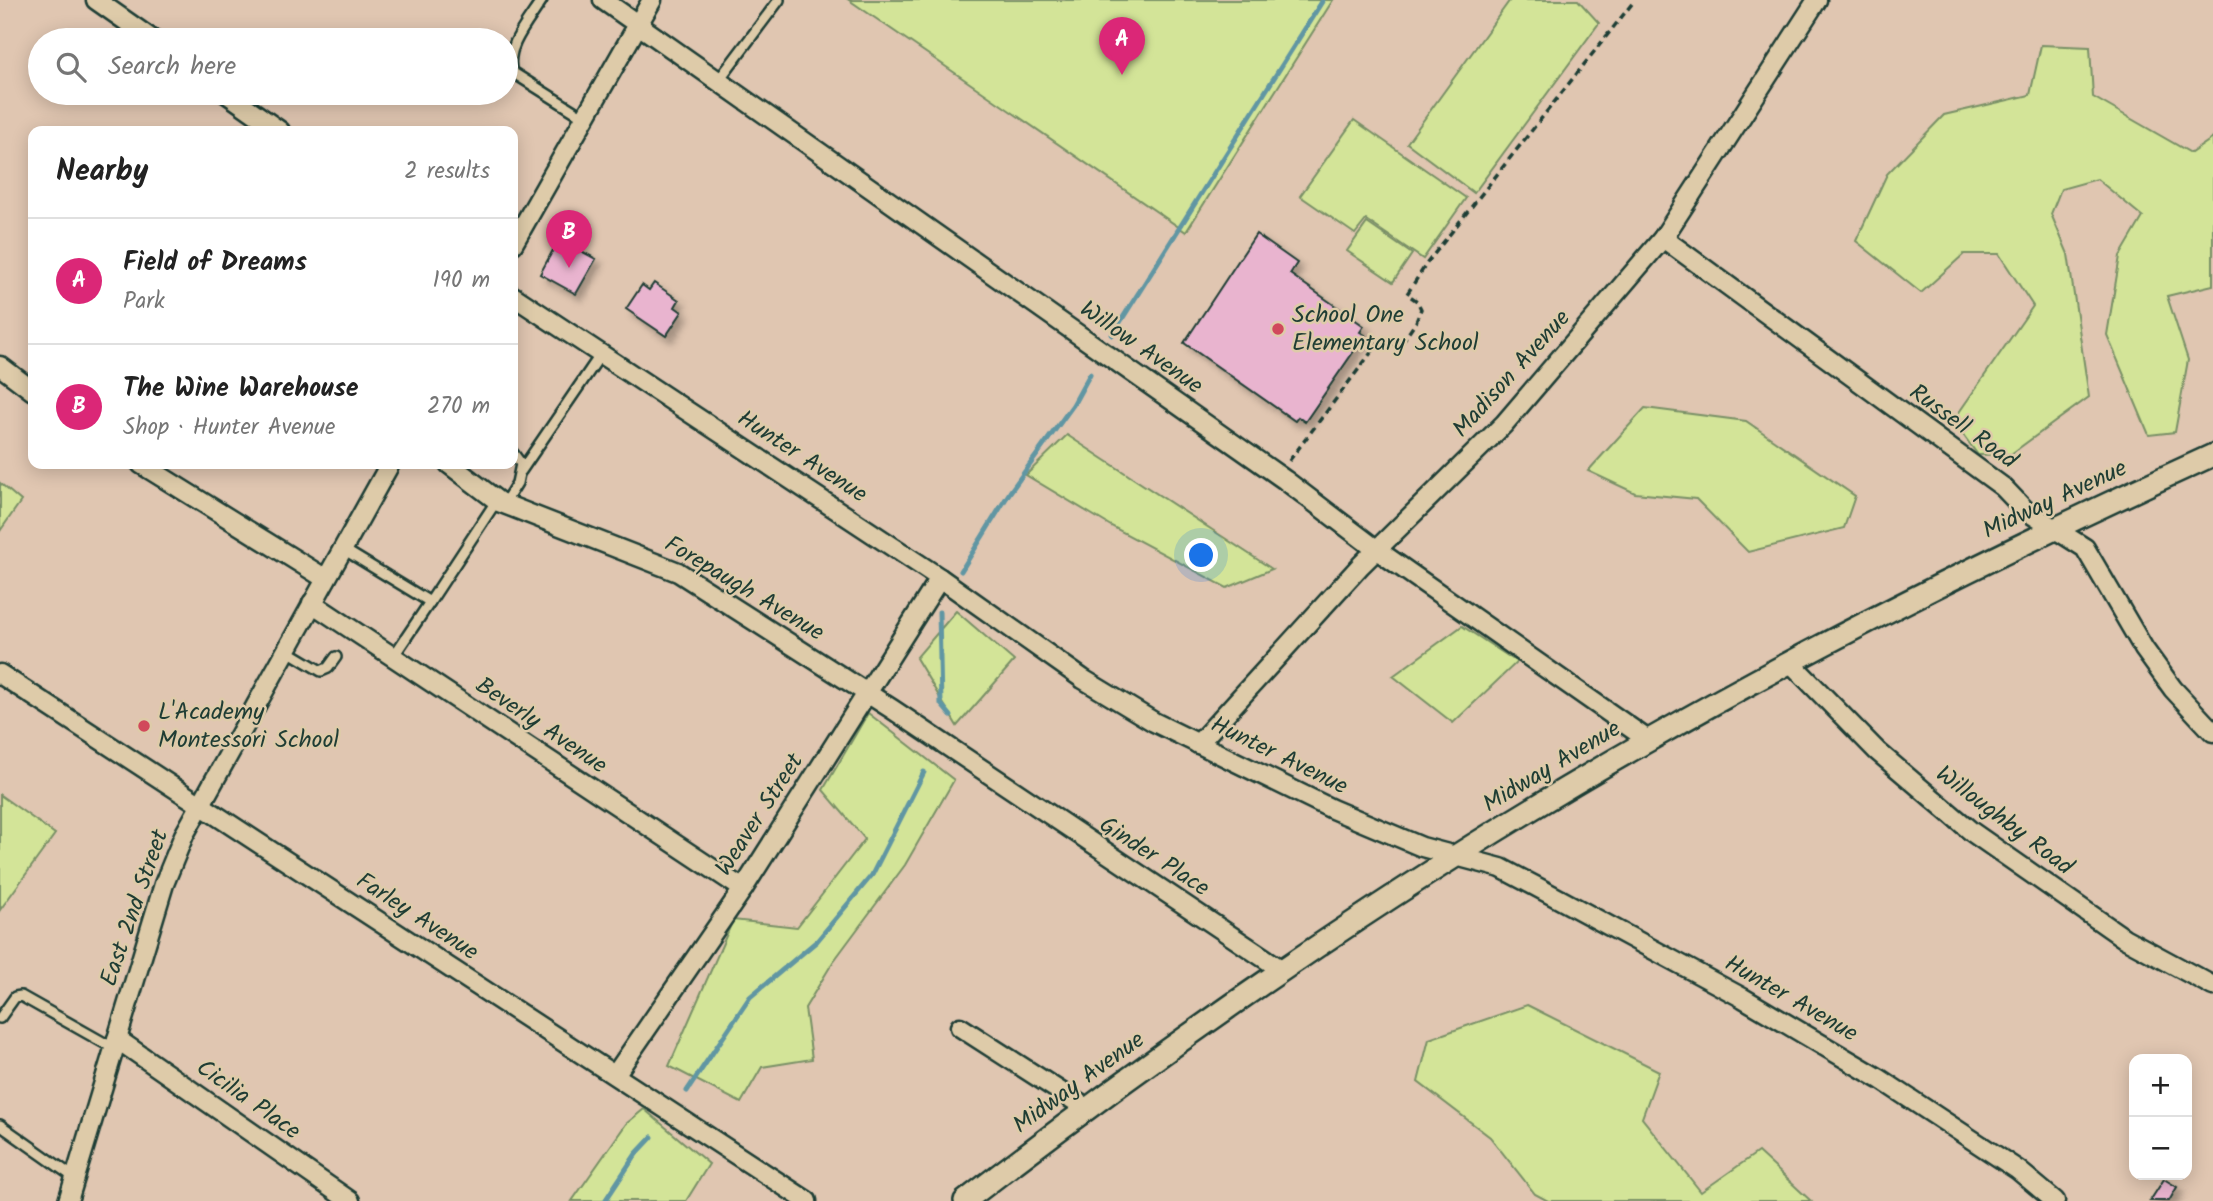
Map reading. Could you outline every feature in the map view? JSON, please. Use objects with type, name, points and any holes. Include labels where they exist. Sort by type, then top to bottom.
[{"type":"street","points":[[96,0],[136,28]]},
{"type":"street","name":"Willow Avenue","points":[[603,0],[1285,480],[1377,550],[1648,740]]},
{"type":"street","points":[[518,235],[653,0]]},
{"type":"street","name":"Madison Avenue","points":[[1198,744],[1377,550],[1504,424],[1663,238],[1817,0]]},
{"type":"street","points":[[243,105],[273,126]]},
{"type":"street","name":"Russell Road","points":[[1663,238],[2003,487],[2025,510],[2085,548],[2144,649],[2173,689],[2213,732]]},
{"type":"street","name":"Hunter Avenue","points":[[518,299],[940,578],[1083,679],[1154,722],[1332,809],[1422,847],[1501,868],[1743,998],[1880,1079],[2018,1170],[2055,1201]]},
{"type":"street","points":[[0,366],[28,387]]},
{"type":"street","name":"Midway Avenue","points":[[965,1201],[1086,1108],[1282,970],[1455,856],[1648,740],[1790,662],[2054,528],[2213,455]]},
{"type":"street","points":[[149,469],[326,579]]},
{"type":"street","name":"East 2nd Street","points":[[68,1201],[164,884],[200,805],[387,469]]},
{"type":"street","name":"Forepaugh Avenue","points":[[456,469],[501,502],[678,572],[867,693],[1000,784]]},
{"type":"street","name":"Weaver Street","points":[[615,1075],[743,889],[940,578]]},
{"type":"street","name":"Beverly Avenue","points":[[312,603],[743,889]]},
{"type":"street","name":"Willoughby Road","points":[[1790,662],[1877,751],[1972,832],[2124,938],[2213,986]]},
{"type":"street","name":"Farley Avenue","points":[[0,674],[807,1201]]},
{"type":"street","name":"Ginder Place","points":[[1000,784],[1282,970]]},
{"type":"street","points":[[960,1027],[1086,1108]]},
{"type":"street","name":"Cicilia Place","points":[[116,1044],[350,1201]]},
{"type":"lane","points":[[518,39],[542,0]]},
{"type":"lane","points":[[718,81],[779,0]]},
{"type":"lane","points":[[518,76],[585,118]]},
{"type":"lane","points":[[393,657],[601,354]]},
{"type":"lane","points":[[518,460],[521,471]]},
{"type":"lane","points":[[343,549],[430,602]]},
{"type":"lane","points":[[286,650],[321,671],[328,668],[336,657]]},
{"type":"lane","points":[[0,1018],[15,997],[21,996],[116,1044]]},
{"type":"lane","points":[[0,1125],[75,1178]]},
{"type":"path","points":[[1287,464],[1383,337],[1399,346],[1416,322],[1421,309],[1417,301],[1407,294],[1427,263],[1634,0]]},
{"type":"green space","points":[[849,0],[1333,0],[1186,232]]},
{"type":"green space","points":[[1510,0],[1578,0],[1599,23],[1474,193],[1407,143]]},
{"type":"green space","points":[[2041,45],[2090,47],[2093,97],[2191,153],[2213,138],[2213,285],[2167,296],[2188,360],[2175,432],[2149,435],[2107,335],[2120,256],[2143,217],[2097,179],[2061,189],[2051,214],[2068,254],[2089,397],[2011,454],[1978,455],[1953,421],[2033,306],[1999,254],[1964,254],[1921,293],[1856,241],[1887,174],[1944,115],[2030,95]]},
{"type":"green space","points":[[1354,120],[1466,198],[1423,259],[1366,220],[1355,234],[1300,196]]},
{"type":"green space","points":[[1367,223],[1412,254],[1393,282],[1347,251]]},
{"type":"green space","points":[[1645,408],[1746,421],[1855,496],[1844,528],[1748,552],[1696,499],[1635,493],[1588,471]]},
{"type":"green space","points":[[1067,435],[1272,569],[1227,588],[1111,526],[1026,475]]},
{"type":"green space","points":[[0,483],[21,501],[0,531]]},
{"type":"green space","points":[[956,611],[1014,661],[957,726],[916,658]]},
{"type":"green space","points":[[1462,626],[1517,662],[1453,723],[1393,676]]},
{"type":"green space","points":[[868,713],[954,780],[905,865],[833,962],[805,1008],[812,1059],[762,1067],[741,1103],[669,1066],[733,920],[797,927],[865,839],[823,790]]},
{"type":"green space","points":[[0,795],[55,834],[0,910]]},
{"type":"green space","points":[[1527,1005],[1659,1071],[1642,1118],[1701,1192],[1758,1152],[1811,1201],[1548,1201],[1535,1194],[1490,1137],[1418,1082],[1429,1039]]},
{"type":"green space","points":[[644,1109],[709,1164],[686,1201],[572,1201],[626,1124]]},
{"type":"building","name":"School One Elementary School","points":[[1256,234],[1297,263],[1290,274],[1364,326],[1360,332],[1365,335],[1305,422],[1298,417],[1295,421],[1184,343]]},
{"type":"building","points":[[559,239],[596,259],[576,294],[540,274]]},
{"type":"building","points":[[654,283],[679,300],[675,307],[682,312],[666,336],[626,309],[642,285],[649,290]]},
{"type":"building","points":[[2163,1180],[2177,1187],[2169,1201],[2150,1201]]},
{"type":"waterway","points":[[1112,335],[1323,0]]},
{"type":"waterway","points":[[961,571],[1010,492],[1073,405],[1090,374]]},
{"type":"waterway","points":[[939,612],[941,704],[951,716]]},
{"type":"waterway","points":[[687,1091],[750,997],[817,941],[872,875],[924,772]]},
{"type":"waterway","points":[[605,1201],[636,1154],[652,1137]]},
{"type":"place","name":"Field of Dreams","points":[[1122,75]]},
{"type":"place","name":"The Wine Warehouse","points":[[569,268]]},
{"type":"place","name":"School One Elementary School","points":[[1278,329]]},
{"type":"place","name":"L'Academy Montessori School","points":[[144,726]]}]
